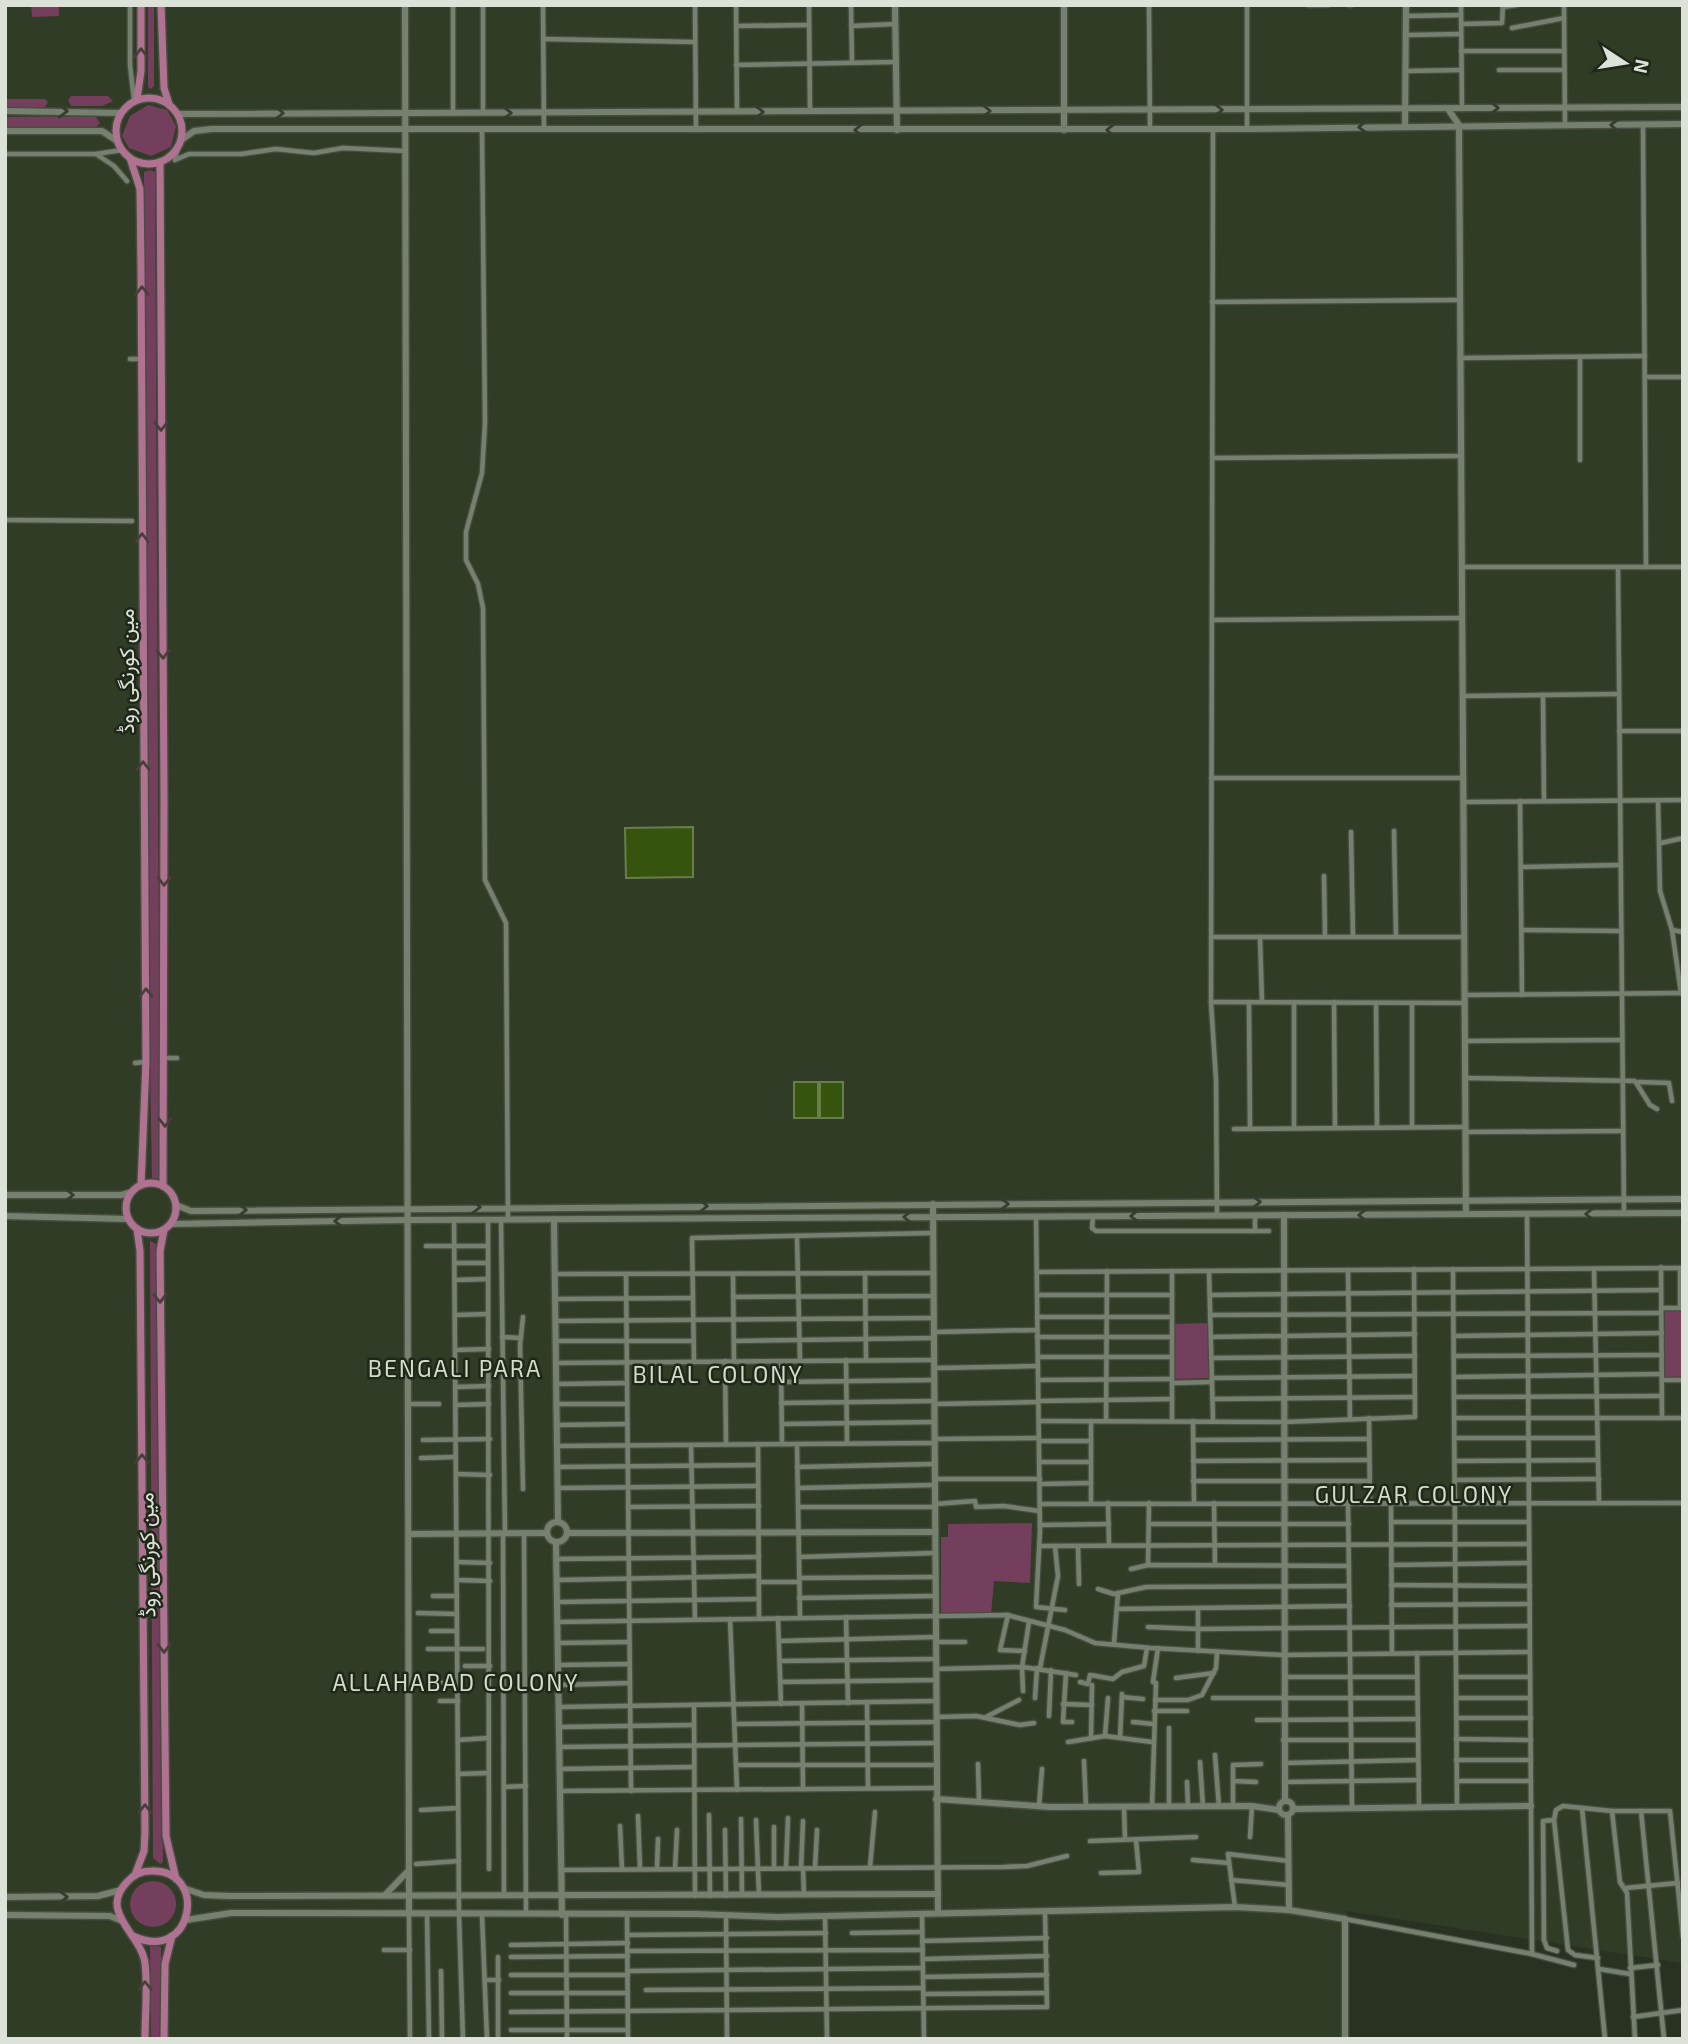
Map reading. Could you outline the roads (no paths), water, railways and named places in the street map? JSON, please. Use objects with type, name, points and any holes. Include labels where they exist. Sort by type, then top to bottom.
[{"type":"main road","points":[[136,100],[141,71],[141,5]]},
{"type":"main road","points":[[162,5],[164,88],[182,128],[180,141],[171,155],[160,162],[140,163],[130,158],[117,141],[116,131],[121,113],[136,100],[148,97],[169,104]]},
{"type":"main road","name":"مین کورنگی روڈ","points":[[130,158],[140,190],[146,1062],[141,1185]]},
{"type":"main road","name":"مین کورنگی روڈ","points":[[160,162],[165,1058],[163,1186]]},
{"type":"main road","points":[[141,1185],[163,1186],[172,1195],[176,1205],[171,1224],[163,1230],[150,1234],[137,1229],[128,1219],[126,1205],[132,1192],[141,1185]]},
{"type":"main road","name":"مین کورنگی روڈ","points":[[135,1875],[144,1851],[145,1832],[137,1359],[140,1251],[137,1229]]},
{"type":"main road","name":"مین کورنگی روڈ","points":[[163,1230],[160,1251],[166,1836],[176,1879]]},
{"type":"main road","points":[[145,2039],[145,1963],[142,1950],[120,1920],[117,1910],[121,1891],[135,1875],[156,1871],[176,1879],[183,1888],[188,1909],[186,1920],[172,1936],[165,1964],[164,2039]]},
{"type":"main road","points":[[133,1936],[152,1942],[172,1936]]},
{"type":"street","points":[[130,5],[130,65],[136,100]]},
{"type":"street","points":[[405,5],[410,2039]]},
{"type":"street","points":[[453,5],[453,113]]},
{"type":"street","points":[[483,5],[483,113]]},
{"type":"street","points":[[543,5],[544,129]]},
{"type":"street","points":[[695,5],[696,131]]},
{"type":"street","points":[[736,5],[737,112]]},
{"type":"street","points":[[809,5],[810,111]]},
{"type":"street","points":[[851,5],[852,62]]},
{"type":"street","points":[[895,5],[897,130]]},
{"type":"street","points":[[1064,5],[1065,130]]},
{"type":"street","points":[[1149,5],[1150,130]]},
{"type":"street","points":[[1247,5],[1247,130]]},
{"type":"street","points":[[1308,5],[1328,5]]},
{"type":"street","points":[[1405,126],[1406,5]]},
{"type":"street","points":[[1461,5],[1462,109]]},
{"type":"street","points":[[1461,24],[1502,23],[1503,6],[1517,5]]},
{"type":"street","points":[[1564,5],[1565,123]]},
{"type":"street","points":[[1406,16],[1461,15]]},
{"type":"street","points":[[1512,28],[1564,18]]},
{"type":"street","points":[[851,26],[895,24]]},
{"type":"street","points":[[736,26],[809,25]]},
{"type":"street","points":[[1407,35],[1461,34]]},
{"type":"street","points":[[162,39],[172,39]]},
{"type":"street","points":[[543,39],[695,42]]},
{"type":"street","points":[[1461,51],[1564,51]]},
{"type":"street","points":[[736,65],[896,62]]},
{"type":"street","points":[[1407,71],[1461,70]]},
{"type":"street","points":[[1499,70],[1564,70]]},
{"type":"street","points":[[177,114],[1683,107]]},
{"type":"street","points":[[1448,109],[1459,125],[1466,1214]]},
{"type":"street","points":[[5,111],[121,113]]},
{"type":"street","points":[[405,151],[343,149],[314,153],[276,149],[241,154],[189,154],[175,160],[180,141],[188,134],[203,130],[1247,130],[1565,123],[1683,124]]},
{"type":"street","points":[[1643,125],[1646,567]]},
{"type":"street","points":[[482,130],[485,423],[482,473],[466,532],[466,560],[478,584],[483,608],[485,880],[506,923],[508,1207],[505,1219],[502,1337],[504,1894]]},
{"type":"street","points":[[1213,130],[1211,1002],[1217,1216]]},
{"type":"street","points":[[5,131],[102,131],[117,141]]},
{"type":"street","points":[[5,154],[96,155],[122,150]]},
{"type":"street","points":[[96,155],[114,166],[127,181]]},
{"type":"street","points":[[1212,302],[1460,300]]},
{"type":"street","points":[[1461,358],[1645,356]]},
{"type":"street","points":[[1580,357],[1580,460]]},
{"type":"street","points":[[160,358],[171,358]]},
{"type":"street","points":[[130,359],[141,359]]},
{"type":"street","points":[[1645,377],[1683,377]]},
{"type":"street","points":[[1212,457],[1461,456]]},
{"type":"street","points":[[5,520],[132,521]]},
{"type":"street","points":[[1462,567],[1683,567]]},
{"type":"street","points":[[1618,567],[1624,1213]]},
{"type":"street","points":[[1212,620],[1462,618]]},
{"type":"street","points":[[1463,696],[1619,694]]},
{"type":"street","points":[[1543,695],[1544,801]]},
{"type":"street","points":[[1619,731],[1683,731]]},
{"type":"street","points":[[1212,778],[1463,778]]},
{"type":"street","points":[[1211,1002],[1412,1003],[1522,995],[1682,993],[1672,930],[1660,891],[1658,800]]},
{"type":"street","points":[[1463,802],[1683,800]]},
{"type":"street","points":[[1520,801],[1522,995]]},
{"type":"street","points":[[1394,831],[1396,937]]},
{"type":"street","points":[[1351,832],[1353,937]]},
{"type":"street","points":[[1661,843],[1683,838]]},
{"type":"street","points":[[1521,867],[1620,865]]},
{"type":"street","points":[[1324,876],[1325,937]]},
{"type":"street","points":[[1522,930],[1621,931]]},
{"type":"street","points":[[1672,930],[1683,932]]},
{"type":"street","points":[[1211,937],[1464,937]]},
{"type":"street","points":[[1260,937],[1262,1002]]},
{"type":"street","points":[[1249,1002],[1250,1128]]},
{"type":"street","points":[[1294,1002],[1294,1127]]},
{"type":"street","points":[[1334,1003],[1335,1127]]},
{"type":"street","points":[[1376,1003],[1377,1127]]},
{"type":"street","points":[[1412,1003],[1412,1127]]},
{"type":"street","points":[[1465,1041],[1622,1040]]},
{"type":"street","points":[[165,1058],[177,1058]]},
{"type":"street","points":[[135,1063],[146,1062]]},
{"type":"street","points":[[1465,1078],[1622,1079],[1669,1083],[1672,1101]]},
{"type":"street","points":[[1639,1082],[1650,1105],[1657,1109]]},
{"type":"street","points":[[1234,1129],[1412,1127],[1465,1130],[1623,1130]]},
{"type":"street","points":[[5,1195],[121,1195],[132,1192]]},
{"type":"street","points":[[176,1205],[191,1211],[1683,1199]]},
{"type":"street","points":[[933,1204],[938,1912]]},
{"type":"street","points":[[1093,1219],[1092,1228],[1096,1231],[1466,1214],[1683,1213]]},
{"type":"street","points":[[1527,1214],[1532,1954]]},
{"type":"street","points":[[5,1216],[128,1219]]},
{"type":"street","points":[[1036,1216],[1040,1462],[1040,1546],[1036,1607],[1065,1610]]},
{"type":"street","points":[[171,1224],[454,1219],[1036,1216],[1093,1219],[1217,1216],[1255,1224],[1269,1231]]},
{"type":"street","points":[[454,1219],[459,1915],[463,2039]]},
{"type":"street","points":[[488,1219],[491,1533],[489,1869]]},
{"type":"street","points":[[554,1219],[558,1522]]},
{"type":"street","points":[[1279,1810],[1285,1801],[1284,1221]]},
{"type":"street","points":[[694,1362],[692,1238],[933,1233]]},
{"type":"street","points":[[797,1237],[800,1361]]},
{"type":"street","points":[[426,1246],[488,1246]]},
{"type":"street","points":[[455,1263],[488,1263]]},
{"type":"street","points":[[1661,1267],[1662,1418]]},
{"type":"street","points":[[1594,1268],[1599,1502]]},
{"type":"street","points":[[1037,1272],[1681,1268],[1681,1308],[1661,1311],[1595,1314],[1210,1315]]},
{"type":"street","points":[[1039,1421],[1283,1422],[1415,1417],[1414,1269]]},
{"type":"street","points":[[1453,1269],[1457,1806]]},
{"type":"street","points":[[1348,1270],[1350,1419]]},
{"type":"street","points":[[1106,1421],[1107,1271]]},
{"type":"street","points":[[1172,1271],[1172,1421]]},
{"type":"street","points":[[1209,1271],[1213,1420]]},
{"type":"street","points":[[865,1273],[866,1360]]},
{"type":"street","points":[[555,1274],[934,1273]]},
{"type":"street","points":[[626,1274],[631,1791]]},
{"type":"street","points":[[733,1274],[734,1361]]},
{"type":"street","points":[[455,1280],[488,1279]]},
{"type":"street","points":[[1210,1295],[1661,1290]]},
{"type":"street","points":[[1037,1295],[1172,1295]]},
{"type":"street","points":[[733,1297],[934,1296]]},
{"type":"street","points":[[555,1299],[693,1298]]},
{"type":"street","points":[[455,1315],[488,1314]]},
{"type":"street","points":[[523,1317],[523,1489]]},
{"type":"street","points":[[1037,1317],[1172,1317]]},
{"type":"street","points":[[556,1321],[934,1318]]},
{"type":"street","points":[[734,1341],[865,1339],[1037,1330]]},
{"type":"street","points":[[1454,1336],[1661,1333]]},
{"type":"street","points":[[1211,1337],[1415,1334]]},
{"type":"street","points":[[502,1337],[522,1338]]},
{"type":"street","points":[[1037,1337],[1172,1337]]},
{"type":"street","points":[[556,1341],[694,1341]]},
{"type":"street","points":[[455,1350],[489,1349]]},
{"type":"street","points":[[1454,1356],[1662,1355]]},
{"type":"street","points":[[1211,1358],[1415,1356]]},
{"type":"street","points":[[1038,1357],[1172,1357]]},
{"type":"street","points":[[846,1360],[847,1444]]},
{"type":"street","points":[[556,1363],[866,1360],[1038,1366]]},
{"type":"street","points":[[725,1361],[726,1445]]},
{"type":"street","points":[[781,1361],[782,1444]]},
{"type":"street","points":[[1454,1377],[1596,1375],[1683,1380]]},
{"type":"street","points":[[1038,1380],[1172,1381],[1415,1376]]},
{"type":"street","points":[[781,1382],[934,1380]]},
{"type":"street","points":[[556,1384],[627,1383]]},
{"type":"street","points":[[456,1387],[489,1386]]},
{"type":"street","points":[[1454,1397],[1662,1396]]},
{"type":"street","points":[[1212,1399],[1415,1397]]},
{"type":"street","points":[[781,1404],[1172,1399]]},
{"type":"street","points":[[408,1404],[439,1404]]},
{"type":"street","points":[[456,1405],[489,1404]]},
{"type":"street","points":[[556,1404],[627,1404]]},
{"type":"street","points":[[1369,1418],[1370,1502]]},
{"type":"street","points":[[1454,1418],[1683,1418]]},
{"type":"street","points":[[1091,1421],[1091,1503]]},
{"type":"street","points":[[1193,1421],[1194,1503]]},
{"type":"street","points":[[782,1424],[935,1422]]},
{"type":"street","points":[[557,1425],[627,1424]]},
{"type":"street","points":[[1454,1437],[1598,1438]]},
{"type":"street","points":[[423,1440],[490,1439]]},
{"type":"street","points":[[557,1446],[847,1444],[1039,1439],[1091,1441]]},
{"type":"street","points":[[1193,1440],[1369,1439]]},
{"type":"street","points":[[758,1444],[759,1618]]},
{"type":"street","points":[[797,1444],[800,1618]]},
{"type":"street","points":[[691,1445],[695,1619]]},
{"type":"street","points":[[421,1458],[456,1457]]},
{"type":"street","points":[[1193,1461],[1369,1460]]},
{"type":"street","points":[[1454,1461],[1598,1460]]},
{"type":"street","points":[[1040,1462],[1091,1462]]},
{"type":"street","points":[[797,1467],[935,1464]]},
{"type":"street","points":[[557,1467],[758,1465]]},
{"type":"street","points":[[456,1474],[490,1475]]},
{"type":"street","points":[[1455,1480],[1599,1479]]},
{"type":"street","points":[[1194,1481],[1370,1480]]},
{"type":"street","points":[[798,1488],[935,1482],[1091,1483]]},
{"type":"street","points":[[557,1488],[758,1486]]},
{"type":"street","points":[[798,1507],[935,1506],[975,1501],[976,1507],[1004,1506],[1039,1511]]},
{"type":"street","points":[[1040,1504],[1391,1501],[1683,1503]]},
{"type":"street","points":[[1391,1501],[1392,1653]]},
{"type":"street","points":[[1348,1502],[1352,1807]]},
{"type":"street","points":[[1108,1503],[1109,1545]]},
{"type":"street","points":[[1148,1565],[1149,1503]]},
{"type":"street","points":[[1214,1503],[1215,1565]]},
{"type":"street","points":[[628,1507],[759,1506]]},
{"type":"street","points":[[547,1533],[549,1526],[558,1522]]},
{"type":"street","points":[[555,1543],[562,1541],[567,1533],[565,1526],[558,1522]]},
{"type":"street","points":[[1391,1522],[1529,1522]]},
{"type":"street","points":[[1040,1525],[1109,1524]]},
{"type":"street","points":[[1149,1524],[1349,1524]]},
{"type":"street","points":[[567,1533],[935,1532]]},
{"type":"street","points":[[524,1533],[526,1915]]},
{"type":"street","points":[[409,1534],[547,1533]]},
{"type":"street","points":[[547,1533],[555,1543],[556,1559],[562,1893],[567,1944],[567,2039]]},
{"type":"street","points":[[1040,1546],[1529,1544]]},
{"type":"street","points":[[1035,1698],[1038,1668],[1058,1576],[1055,1546]]},
{"type":"street","points":[[1078,1546],[1079,1584]]},
{"type":"street","points":[[799,1557],[935,1553]]},
{"type":"street","points":[[556,1559],[759,1557]]},
{"type":"street","points":[[457,1562],[490,1563]]},
{"type":"street","points":[[1391,1565],[1530,1563]]},
{"type":"street","points":[[1130,1569],[1148,1565],[1349,1566]]},
{"type":"street","points":[[556,1580],[935,1577]]},
{"type":"street","points":[[457,1580],[490,1581]]},
{"type":"street","points":[[1391,1585],[1530,1586]]},
{"type":"street","points":[[1098,1589],[1118,1593],[1146,1587],[1349,1586]]},
{"type":"street","points":[[1114,1643],[1118,1593]]},
{"type":"street","points":[[433,1596],[457,1596]]},
{"type":"street","points":[[799,1598],[936,1596]]},
{"type":"street","points":[[556,1602],[759,1599]]},
{"type":"street","points":[[1391,1605],[1530,1604]]},
{"type":"street","points":[[1117,1609],[1350,1606]]},
{"type":"street","points":[[1198,1608],[1198,1651]]},
{"type":"street","points":[[418,1613],[457,1614]]},
{"type":"street","points":[[557,1622],[1009,1615],[1095,1643],[1217,1653],[1283,1655],[1530,1651]]},
{"type":"street","points":[[1009,1615],[1000,1650],[1024,1651]]},
{"type":"street","points":[[846,1617],[848,1703]]},
{"type":"street","points":[[778,1618],[781,1704]]},
{"type":"street","points":[[730,1619],[736,1704],[737,1790]]},
{"type":"street","points":[[1023,1691],[1022,1667],[1029,1622]]},
{"type":"street","points":[[1149,1627],[1283,1629],[1530,1626]]},
{"type":"street","points":[[431,1631],[457,1631]]},
{"type":"street","points":[[779,1641],[847,1639],[965,1642]]},
{"type":"street","points":[[557,1643],[629,1642]]},
{"type":"street","points":[[1080,1682],[1088,1684],[1090,1675],[1113,1679],[1122,1672],[1144,1667],[1147,1648]]},
{"type":"street","points":[[1152,1807],[1156,1683],[1153,1682],[1158,1648]]},
{"type":"street","points":[[428,1649],[483,1649]]},
{"type":"street","points":[[1155,1700],[1198,1697],[1204,1693],[1214,1673],[1217,1653]]},
{"type":"street","points":[[1417,1653],[1419,1807]]},
{"type":"street","points":[[780,1661],[936,1659]]},
{"type":"street","points":[[558,1665],[630,1664]]},
{"type":"street","points":[[465,1666],[490,1666]]},
{"type":"street","points":[[936,1669],[1022,1667],[1076,1675]]},
{"type":"street","points":[[1049,1716],[1051,1670]]},
{"type":"street","points":[[1066,1673],[1063,1722],[1072,1722]]},
{"type":"street","points":[[1176,1678],[1214,1673]]},
{"type":"street","points":[[1283,1677],[1417,1677]]},
{"type":"street","points":[[1456,1677],[1530,1677]]},
{"type":"street","points":[[780,1682],[936,1680]]},
{"type":"street","points":[[432,1684],[457,1683]]},
{"type":"street","points":[[558,1685],[630,1683]]},
{"type":"street","points":[[1091,1738],[1092,1685]]},
{"type":"street","points":[[1120,1738],[1122,1696],[1143,1699]]},
{"type":"street","points":[[1105,1736],[1108,1698]]},
{"type":"street","points":[[1213,1698],[1417,1698]]},
{"type":"street","points":[[1456,1698],[1531,1698]]},
{"type":"street","points":[[985,1717],[1019,1700]]},
{"type":"street","points":[[440,1701],[458,1701]]},
{"type":"street","points":[[558,1707],[936,1701]]},
{"type":"street","points":[[867,1702],[868,1788]]},
{"type":"street","points":[[802,1703],[803,1789]]},
{"type":"street","points":[[1063,1704],[1091,1705]]},
{"type":"street","points":[[694,1705],[695,1897]]},
{"type":"street","points":[[1154,1711],[1187,1711]]},
{"type":"street","points":[[736,1724],[867,1723],[985,1717],[1020,1726],[1034,1723]]},
{"type":"street","points":[[1456,1718],[1531,1718]]},
{"type":"street","points":[[1257,1720],[1418,1719]]},
{"type":"street","points":[[1133,1722],[1153,1724]]},
{"type":"street","points":[[559,1727],[694,1724]]},
{"type":"street","points":[[1169,1727],[1169,1807]]},
{"type":"street","points":[[1068,1742],[1105,1736],[1152,1742]]},
{"type":"street","points":[[458,1740],[489,1738]]},
{"type":"street","points":[[1456,1739],[1531,1740]]},
{"type":"street","points":[[1283,1740],[1418,1740]]},
{"type":"street","points":[[559,1747],[936,1742]]},
{"type":"street","points":[[1215,1755],[1219,1807]]},
{"type":"street","points":[[134,1758],[145,1757]]},
{"type":"street","points":[[1284,1763],[1418,1760]]},
{"type":"street","points":[[1457,1760],[1531,1760]]},
{"type":"street","points":[[1084,1761],[1086,1807]]},
{"type":"street","points":[[1200,1762],[1203,1807]]},
{"type":"street","points":[[978,1764],[979,1801]]},
{"type":"street","points":[[1233,1807],[1233,1765],[1261,1764]]},
{"type":"street","points":[[737,1765],[936,1765]]},
{"type":"street","points":[[559,1769],[694,1767]]},
{"type":"street","points":[[1039,1806],[1042,1769]]},
{"type":"street","points":[[458,1774],[488,1773]]},
{"type":"street","points":[[1284,1782],[1419,1780]]},
{"type":"street","points":[[1233,1781],[1256,1782]]},
{"type":"street","points":[[1457,1781],[1531,1781]]},
{"type":"street","points":[[1187,1782],[1188,1807]]},
{"type":"street","points":[[504,1787],[526,1786]]},
{"type":"street","points":[[560,1791],[936,1788]]},
{"type":"street","points":[[936,1799],[1039,1806],[1252,1806],[1279,1810],[1282,1815],[1288,1816]]},
{"type":"street","points":[[1285,1801],[1292,1804],[1293,1809]]},
{"type":"street","points":[[1293,1809],[1531,1805]]},
{"type":"street","points":[[1250,1837],[1252,1806]]},
{"type":"street","points":[[1124,1807],[1125,1839]]},
{"type":"street","points":[[1598,1958],[1575,1955],[1568,1950],[1554,1820],[1559,1807],[1670,1811],[1683,1937]]},
{"type":"street","points":[[421,1810],[458,1808]]},
{"type":"street","points":[[1582,1808],[1605,2039]]},
{"type":"street","points":[[1289,1910],[1288,1816],[1293,1809]]},
{"type":"street","points":[[1612,1811],[1620,1882],[1626,1888],[1635,2039]]},
{"type":"street","points":[[1641,1811],[1664,2039]]},
{"type":"street","points":[[870,1867],[875,1812]]},
{"type":"street","points":[[709,1815],[710,1897]]},
{"type":"street","points":[[638,1816],[640,1868]]},
{"type":"street","points":[[786,1868],[788,1818]]},
{"type":"street","points":[[741,1819],[742,1896]]},
{"type":"street","points":[[756,1820],[759,1896]]},
{"type":"street","points":[[1554,1820],[1543,1821],[1544,1940],[1547,1948],[1557,1951]]},
{"type":"street","points":[[803,1821],[804,1895]]},
{"type":"street","points":[[620,1826],[622,1869]]},
{"type":"street","points":[[774,1827],[774,1868]]},
{"type":"street","points":[[674,1869],[677,1830]]},
{"type":"street","points":[[725,1830],[726,1896]]},
{"type":"street","points":[[815,1868],[817,1830]]},
{"type":"street","points":[[1090,1841],[1196,1838]]},
{"type":"street","points":[[657,1868],[658,1839]]},
{"type":"street","points":[[1101,1873],[1139,1872],[1136,1840]]},
{"type":"street","points":[[1235,1907],[1229,1854],[1289,1861]]},
{"type":"street","points":[[562,1870],[870,1867],[938,1869],[1024,1866],[1067,1856]]},
{"type":"street","points":[[1193,1860],[1229,1863]]},
{"type":"street","points":[[416,1864],[459,1861]]},
{"type":"street","points":[[385,1895],[409,1870]]},
{"type":"street","points":[[1231,1880],[1289,1885]]},
{"type":"street","points":[[1626,1888],[1678,1883]]},
{"type":"street","points":[[183,1888],[204,1895],[230,1896],[562,1893],[710,1897],[938,1894]]},
{"type":"street","points":[[5,1897],[98,1896],[121,1891]]},
{"type":"street","points":[[186,1920],[231,1913],[825,1915],[1235,1907],[1289,1910],[1345,1919],[1532,1954],[1574,1965]]},
{"type":"street","points":[[511,2012],[1047,2007],[1045,1911]]},
{"type":"street","points":[[922,1913],[924,2039]]},
{"type":"street","points":[[5,1915],[110,1916],[120,1920]]},
{"type":"street","points":[[427,1915],[429,2039]]},
{"type":"street","points":[[482,1915],[487,2039]]},
{"type":"street","points":[[627,1915],[628,2039]]},
{"type":"street","points":[[726,1915],[727,2039]]},
{"type":"street","points":[[825,1915],[827,2039]]},
{"type":"street","points":[[1345,1919],[1345,2039]]},
{"type":"street","points":[[852,1933],[922,1932]]},
{"type":"street","points":[[628,1935],[826,1933]]},
{"type":"street","points":[[922,1941],[1046,1938]]},
{"type":"street","points":[[511,1945],[628,1943]]},
{"type":"street","points":[[384,1950],[410,1950]]},
{"type":"street","points":[[511,1957],[726,1951],[922,1950]]},
{"type":"street","points":[[923,1959],[1047,1956]]},
{"type":"street","points":[[498,1957],[498,2039]]},
{"type":"street","points":[[1599,1969],[1630,1971],[1658,1965]]},
{"type":"street","points":[[511,1975],[923,1968]]},
{"type":"street","points":[[441,1970],[442,2039]]},
{"type":"street","points":[[923,1977],[1047,1975]]},
{"type":"street","points":[[485,1980],[499,1980]]},
{"type":"street","points":[[646,1990],[827,1989],[1047,1993]]},
{"type":"street","points":[[511,1993],[628,1993]]},
{"type":"street","points":[[1633,2017],[1683,2010]]},
{"type":"street","points":[[429,2029],[442,2030]]},
{"type":"street","points":[[511,2030],[628,2030]]},
{"type":"district","name":"BENGALI PARA","points":[[455,1368]]},
{"type":"district","name":"BILAL COLONY","points":[[718,1374]]},
{"type":"district","name":"GULZAR COLONY","points":[[1414,1494]]},
{"type":"district","name":"ALLAHABAD COLONY","points":[[456,1682]]}]
